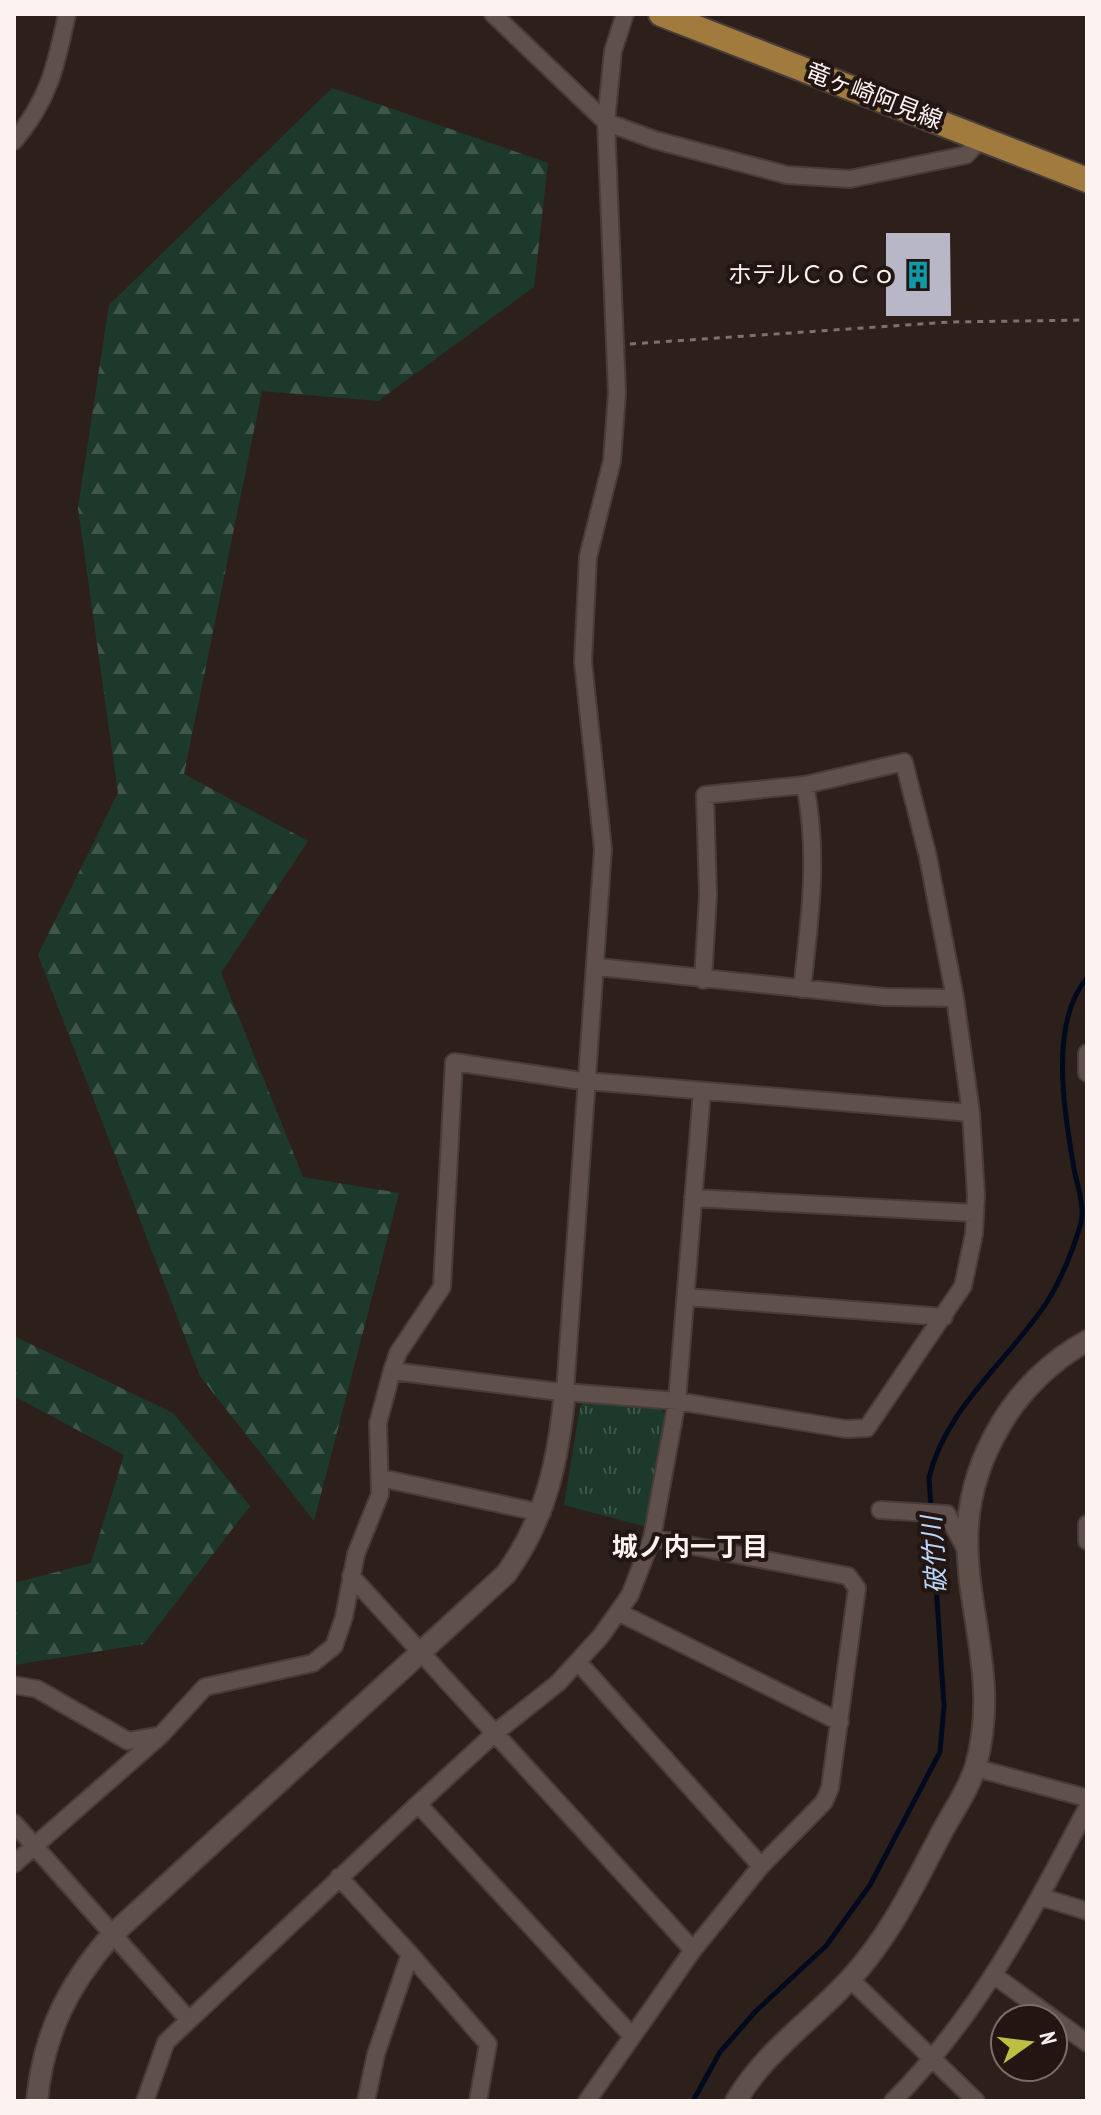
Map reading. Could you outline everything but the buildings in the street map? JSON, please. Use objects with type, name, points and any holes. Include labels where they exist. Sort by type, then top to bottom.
[{"type":"main road","name":"竜ヶ崎阿見線","points":[[661,14],[689,19],[1087,180]]},
{"type":"street","points":[[14,141],[37,114],[51,84],[67,14]]},
{"type":"street","points":[[493,14],[606,122],[655,140],[787,175],[850,179],[966,155],[982,138]]},
{"type":"street","points":[[37,2101],[40,2072],[51,2029],[66,1995],[111,1936],[498,1585],[523,1549],[542,1513],[559,1453],[598,967],[603,849],[583,662],[588,557],[612,461],[617,393],[606,122],[613,51],[625,14]]},
{"type":"street","points":[[392,1371],[565,1392],[677,1401],[846,1429],[867,1428],[963,1286],[975,1213],[971,1113],[955,998],[928,857],[904,762],[805,785],[705,795],[708,895],[703,980]]},
{"type":"street","points":[[802,989],[814,891],[814,828],[805,785]]},
{"type":"street","points":[[598,967],[885,997],[955,998]]},
{"type":"street","points":[[1087,1053],[1087,1073]]},
{"type":"street","points":[[14,1864],[161,1735],[205,1687],[298,1668],[324,1656],[334,1646],[344,1617],[351,1576],[380,1494],[378,1423],[392,1371],[398,1353],[442,1287],[454,1062],[589,1081],[971,1113]]},
{"type":"street","points":[[145,2101],[166,2042],[188,2019],[495,1733],[558,1683],[630,1595],[652,1538],[677,1401],[702,1091]]},
{"type":"street","points":[[693,1198],[975,1213]]},
{"type":"street","points":[[686,1297],[944,1317]]},
{"type":"street","points":[[736,2101],[777,2048],[850,1979],[894,1921],[976,1768],[984,1723],[984,1691],[965,1548],[967,1511],[975,1476],[1011,1407],[1043,1373],[1087,1341]]},
{"type":"street","points":[[381,1478],[542,1513]]},
{"type":"street","points":[[880,1510],[947,1514],[965,1548]]},
{"type":"street","points":[[1087,1524],[1087,1541]]},
{"type":"street","points":[[587,2101],[693,1950],[761,1866],[824,1802],[840,1722],[857,1588],[848,1576],[652,1538]]},
{"type":"street","points":[[351,1576],[693,1950]]},
{"type":"street","points":[[618,1612],[840,1722]]},
{"type":"street","points":[[578,1662],[761,1866]]},
{"type":"street","points":[[14,1685],[37,1689],[128,1741],[161,1735]]},
{"type":"street","points":[[976,1768],[1087,1798]]},
{"type":"street","points":[[418,1804],[632,2036]]},
{"type":"street","points":[[893,2101],[933,2061],[995,1976],[1041,1897],[1087,1808]]},
{"type":"street","points":[[14,1823],[111,1936],[188,2019]]},
{"type":"street","points":[[339,1877],[385,1923],[488,2044],[478,2101]]},
{"type":"street","points":[[1041,1897],[1087,1911]]},
{"type":"street","points":[[366,2101],[376,2054],[410,1954]]},
{"type":"street","points":[[995,1976],[1087,2043]]},
{"type":"street","points":[[850,1979],[976,2101]]},
{"type":"path","points":[[615,345],[950,322],[1087,320]]},
{"type":"green space","points":[[332,88],[548,163],[534,287],[378,401],[262,391],[184,774],[308,841],[221,973],[303,1177],[399,1193],[314,1521],[200,1376],[38,955],[118,793],[78,508],[109,305]]},
{"type":"green space","points":[[14,1336],[173,1413],[250,1506],[144,1644],[14,1665],[14,1583],[91,1563],[124,1455],[14,1396]]},
{"type":"green space","points":[[584,1402],[660,1408],[667,1416],[647,1527],[564,1505],[580,1407]]},
{"type":"waterway","name":"破竹川","points":[[693,2101],[720,2052],[756,2011],[826,1946],[870,1885],[940,1752],[944,1706],[929,1478],[937,1453],[963,1407],[1047,1302],[1078,1233],[1082,1210],[1067,1122],[1062,1070],[1067,1020],[1075,997],[1087,978]]},
{"type":"place","name":"ホテルＣｏＣｏ","points":[[918,275]]},
{"type":"district","name":"城ノ内一丁目","points":[[690,1547]]}]
